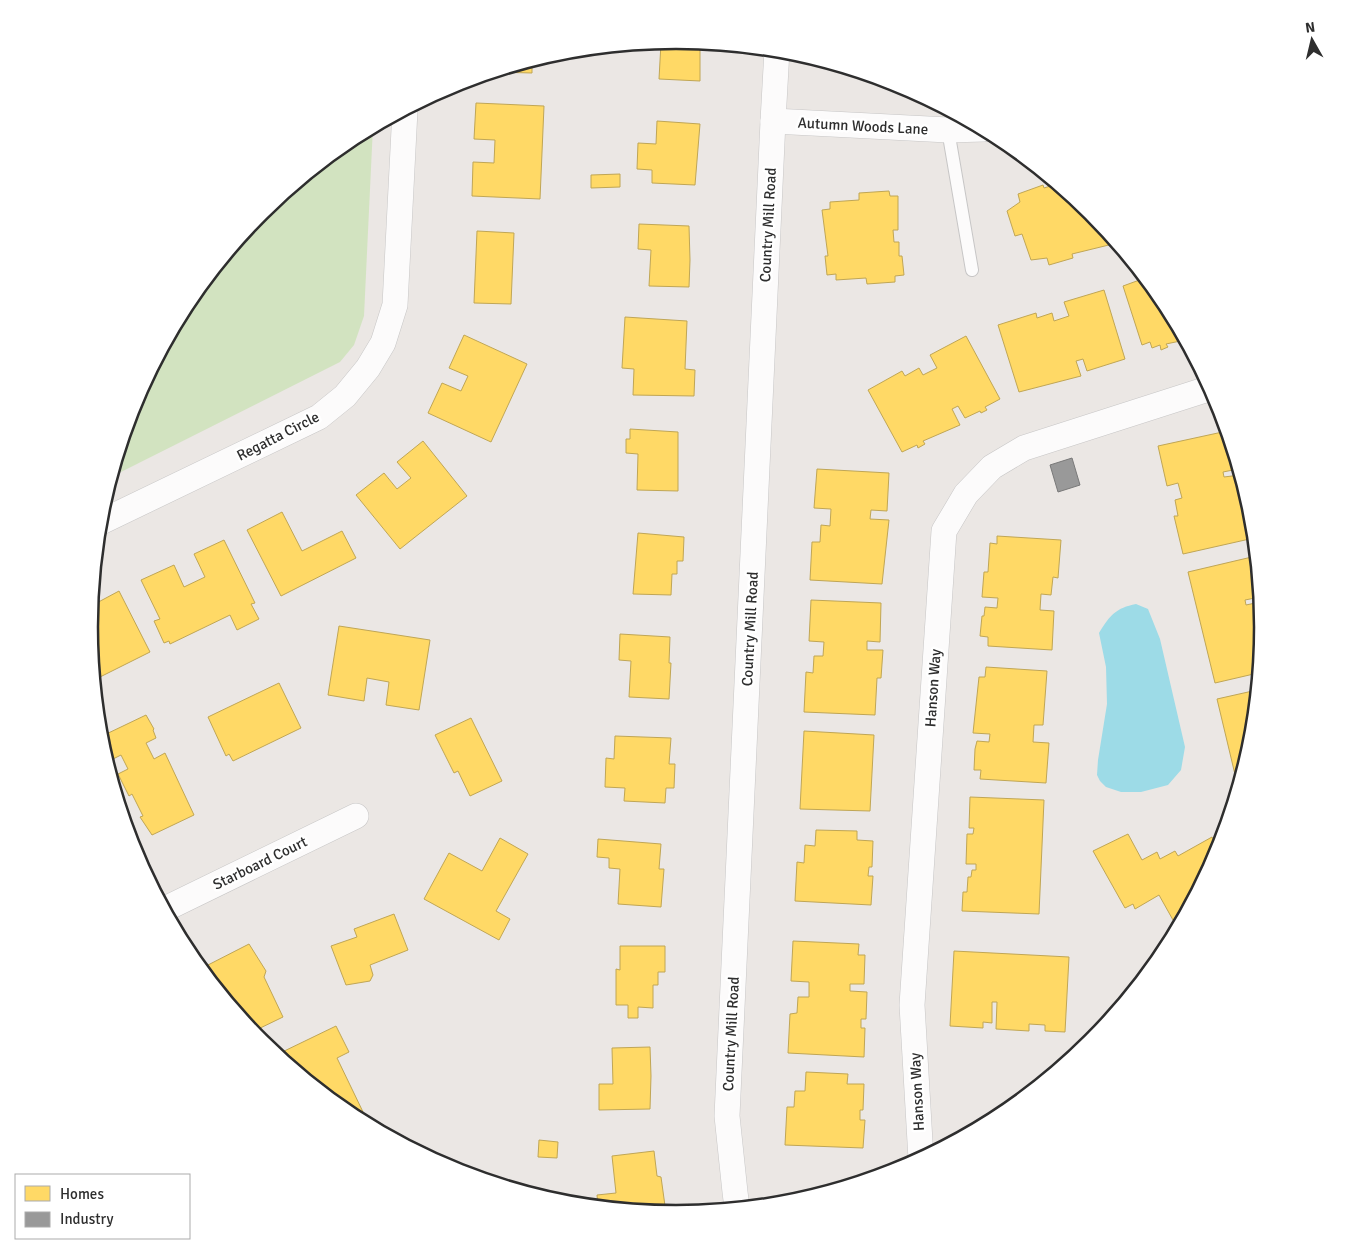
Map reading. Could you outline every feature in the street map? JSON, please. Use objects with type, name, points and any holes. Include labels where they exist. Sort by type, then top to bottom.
[{"type":"street","name":"Country Mill Road","points":[[736,1202],[727,1116],[777,58]]},
{"type":"street","name":"Regatta Circle","points":[[108,519],[319,417],[345,396],[368,368],[383,343],[396,305],[405,116]]},
{"type":"street","name":"Autumn Woods Lane","points":[[773,121],[948,130],[970,129]]},
{"type":"street","name":"Hanson Way","points":[[921,1151],[912,1005],[944,531],[966,494],[992,467],[1024,448],[1203,390]]},
{"type":"street","name":"Starboard Court","points":[[170,906],[356,816]]},
{"type":"lane","points":[[948,130],[972,270]]},
{"type":"green space","points":[[373,135],[364,316],[354,345],[340,362],[118,473],[128,441],[157,371],[195,306],[217,275],[267,218],[295,192],[324,168]]},
{"type":"water","points":[[1136,604],[1148,609],[1160,639],[1185,747],[1181,770],[1168,785],[1141,792],[1121,792],[1106,787],[1097,775],[1107,704],[1106,667],[1099,633],[1114,613]]},
{"type":"building: Homes","points":[[661,49],[700,50],[700,81],[659,79]]},
{"type":"building: Homes","points":[[532,67],[532,73],[511,72]]},
{"type":"building: Homes","points":[[476,103],[544,106],[540,199],[472,196],[473,162],[494,163],[495,140],[474,139]]},
{"type":"building: Homes","points":[[657,121],[700,124],[695,185],[652,183],[652,170],[637,169],[638,143],[656,144]]},
{"type":"building: Homes","points":[[620,174],[620,187],[591,188],[591,175]]},
{"type":"building: Homes","points":[[1043,185],[1044,188],[1050,186],[1057,192],[1110,245],[1072,254],[1073,258],[1049,265],[1047,258],[1031,260],[1022,234],[1015,236],[1007,211],[1020,202],[1018,194]]},
{"type":"building: Homes","points":[[889,191],[890,196],[898,196],[898,230],[893,230],[894,242],[899,242],[899,256],[902,256],[904,275],[895,276],[895,282],[867,284],[866,278],[836,280],[836,274],[827,275],[825,256],[828,256],[822,210],[830,209],[830,202],[859,200],[859,193]]},
{"type":"building: Homes","points":[[639,224],[689,226],[689,287],[649,286],[651,250],[638,249]]},
{"type":"building: Homes","points":[[477,231],[514,233],[511,304],[474,303]]},
{"type":"building: Homes","points":[[1139,280],[1179,341],[1166,344],[1168,347],[1161,350],[1160,345],[1152,348],[1150,342],[1142,345],[1123,286]]},
{"type":"building: Homes","points":[[1104,290],[1125,359],[1087,371],[1083,359],[1076,361],[1081,376],[1019,392],[998,325],[1036,313],[1037,318],[1052,313],[1054,321],[1069,316],[1064,302]]},
{"type":"building: Homes","points":[[625,317],[687,321],[685,369],[695,370],[694,396],[633,395],[634,369],[622,368]]},
{"type":"building: Homes","points":[[464,335],[527,364],[491,442],[428,413],[442,383],[461,391],[468,376],[449,368]]},
{"type":"building: Homes","points":[[966,336],[1000,399],[985,407],[987,410],[965,418],[958,406],[952,409],[960,425],[923,441],[925,444],[918,448],[917,445],[902,452],[868,390],[902,371],[905,376],[919,368],[923,375],[937,368],[930,355]]},
{"type":"building: Homes","points":[[630,429],[678,432],[678,491],[637,490],[638,454],[626,453],[626,439],[630,439]]},
{"type":"building: Homes","points":[[1221,432],[1233,470],[1223,472],[1224,477],[1235,476],[1247,540],[1183,554],[1174,516],[1178,516],[1175,500],[1182,498],[1178,483],[1167,486],[1158,446]]},
{"type":"building: Homes","points":[[423,441],[467,496],[400,549],[356,495],[384,473],[397,489],[411,478],[397,462]]},
{"type":"building: Homes","points":[[817,469],[889,473],[887,511],[871,510],[870,519],[889,520],[882,584],[810,580],[812,542],[820,542],[821,525],[830,526],[831,509],[814,508]]},
{"type":"building: Homes","points":[[282,512],[302,551],[342,531],[356,558],[281,596],[247,530]]},
{"type":"building: Homes","points":[[638,533],[684,537],[683,561],[677,561],[677,574],[672,574],[671,595],[633,594]]},
{"type":"building: Homes","points":[[997,536],[1061,540],[1058,578],[1053,577],[1051,595],[1041,594],[1040,610],[1054,611],[1052,650],[988,646],[988,637],[980,636],[985,607],[997,608],[998,598],[982,597],[984,572],[988,572],[990,543],[997,544]]},
{"type":"building: Homes","points":[[224,540],[255,603],[251,604],[259,619],[237,630],[230,615],[170,644],[169,641],[164,643],[154,621],[160,619],[141,580],[174,565],[184,587],[205,577],[194,554]]},
{"type":"building: Homes","points":[[1250,558],[1253,598],[1245,600],[1246,605],[1253,603],[1252,674],[1215,683],[1188,572]]},
{"type":"building: Homes","points":[[119,591],[150,652],[100,677],[98,627],[99,602]]},
{"type":"building: Homes","points":[[811,600],[881,603],[880,642],[867,641],[867,650],[883,650],[881,678],[877,678],[875,715],[804,712],[806,672],[813,673],[814,656],[823,656],[824,642],[809,641]]},
{"type":"building: Homes","points":[[339,626],[430,640],[419,710],[386,705],[389,682],[367,678],[364,701],[328,695]]},
{"type":"building: Homes","points":[[620,634],[670,637],[669,699],[629,697],[631,661],[619,660]]},
{"type":"building: Homes","points":[[986,667],[1047,671],[1043,725],[1034,725],[1033,742],[1049,743],[1046,783],[980,779],[981,770],[974,770],[977,741],[989,742],[990,734],[973,733],[979,677],[985,677]]},
{"type":"building: Homes","points":[[279,683],[301,728],[233,761],[229,754],[226,756],[208,717]]},
{"type":"building: Homes","points":[[1250,692],[1235,776],[1217,699]]},
{"type":"building: Homes","points":[[146,715],[154,729],[156,738],[146,743],[154,759],[165,753],[194,815],[152,835],[140,817],[143,816],[132,794],[129,796],[118,774],[128,769],[121,755],[113,759],[108,733]]},
{"type":"building: Homes","points":[[471,718],[502,781],[470,796],[458,771],[454,773],[435,735]]},
{"type":"building: Homes","points":[[804,731],[874,735],[870,811],[800,809]]},
{"type":"building: Homes","points":[[615,736],[671,738],[669,764],[675,764],[674,788],[666,788],[665,803],[624,801],[625,788],[605,787],[606,758],[614,759]]},
{"type":"building: Homes","points":[[970,797],[1044,800],[1039,914],[962,911],[963,892],[967,892],[968,877],[971,877],[972,870],[976,870],[976,864],[966,864],[967,834],[973,834],[974,828],[969,828]]},
{"type":"building: Homes","points":[[816,830],[857,831],[857,840],[873,841],[872,867],[869,867],[868,876],[873,876],[871,905],[795,901],[797,862],[804,863],[805,845],[815,846]]},
{"type":"building: Homes","points":[[1128,834],[1142,860],[1157,852],[1160,859],[1175,851],[1178,856],[1212,837],[1213,840],[1195,883],[1173,920],[1159,895],[1135,909],[1133,904],[1125,908],[1093,851]]},
{"type":"building: Homes","points":[[500,838],[528,854],[496,911],[510,919],[499,940],[424,899],[449,853],[482,871]]},
{"type":"building: Homes","points":[[598,839],[661,844],[659,869],[664,869],[661,907],[618,904],[620,869],[609,868],[609,858],[597,857]]},
{"type":"building: Homes","points":[[394,914],[408,950],[370,965],[373,975],[370,981],[346,985],[331,946],[357,937],[354,929]]},
{"type":"building: Homes","points":[[793,941],[859,944],[858,955],[865,955],[864,984],[850,984],[850,991],[867,992],[866,1019],[861,1019],[861,1028],[865,1028],[864,1057],[788,1053],[790,1014],[797,1013],[798,997],[809,997],[809,982],[791,981]]},
{"type":"building: Homes","points":[[249,944],[266,971],[264,977],[283,1017],[260,1028],[207,965]]},
{"type":"building: Homes","points":[[620,946],[665,946],[665,972],[658,972],[658,985],[653,985],[653,1008],[638,1007],[638,1018],[628,1018],[628,1005],[616,1005],[616,969],[620,970]]},
{"type":"building: Homes","points":[[954,951],[1069,957],[1065,1032],[1045,1031],[1045,1025],[1029,1024],[1029,1031],[996,1029],[997,1002],[992,1002],[992,1023],[983,1022],[983,1028],[950,1026]]},
{"type":"building: Homes","points":[[336,1026],[349,1052],[337,1058],[364,1113],[324,1086],[284,1051]]},
{"type":"building: Homes","points":[[650,1047],[650,1109],[599,1110],[599,1084],[613,1084],[612,1048]]},
{"type":"building: Homes","points":[[806,1072],[848,1074],[847,1084],[864,1084],[863,1110],[860,1110],[860,1120],[865,1120],[863,1148],[785,1145],[787,1107],[794,1107],[795,1091],[805,1091]]},
{"type":"building: Homes","points":[[539,1140],[558,1142],[557,1158],[538,1157]]},
{"type":"building: Homes","points":[[654,1151],[657,1176],[661,1177],[665,1205],[597,1199],[597,1195],[616,1193],[612,1156]]},
{"type":"building: Industry","points":[[1072,458],[1080,485],[1058,492],[1050,465]]}]
